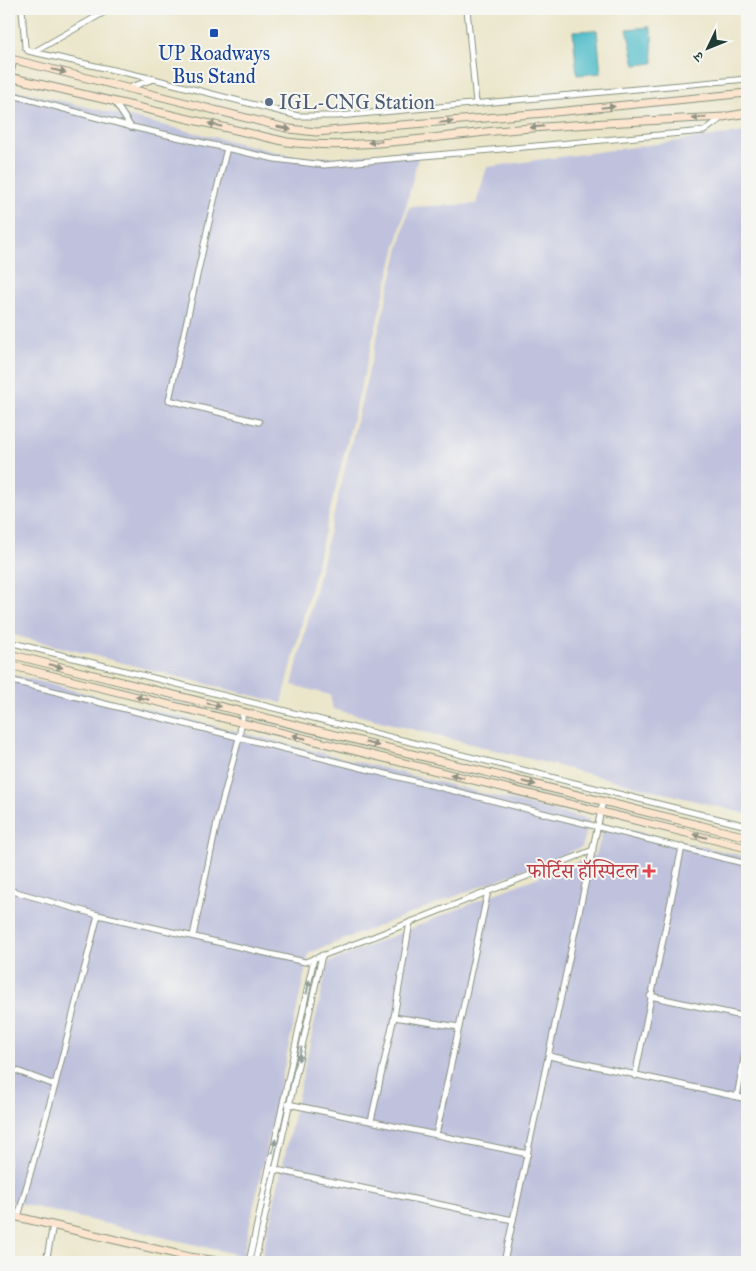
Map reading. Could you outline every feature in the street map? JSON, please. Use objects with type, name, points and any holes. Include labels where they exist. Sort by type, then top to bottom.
[{"type":"street","points":[[22,9],[25,47],[28,51],[154,79],[298,116],[338,116],[747,79]]},
{"type":"street","points":[[33,52],[110,9]]},
{"type":"street","points":[[467,9],[476,103]]},
{"type":"street","points":[[747,93],[545,113],[316,132],[290,129],[10,57],[12,65],[9,76],[287,142],[313,145],[346,145],[542,127],[723,117],[747,113]]},
{"type":"street","points":[[126,88],[154,79]]},
{"type":"street","points":[[9,94],[132,127],[306,164],[324,165],[366,163],[704,131],[723,117]]},
{"type":"street","points":[[114,101],[132,127]]},
{"type":"street","points":[[228,148],[210,219],[170,400],[259,422]]},
{"type":"street","points":[[9,642],[747,826]]},
{"type":"street","points":[[9,654],[747,837]]},
{"type":"street","points":[[9,665],[747,848]]},
{"type":"street","points":[[9,680],[747,864]]},
{"type":"street","points":[[193,936],[243,712]]},
{"type":"street","points":[[504,1262],[603,801]]},
{"type":"street","points":[[636,1076],[650,996],[682,847]]},
{"type":"street","points":[[9,890],[98,915],[305,962],[593,850]]},
{"type":"street","points":[[436,1135],[488,891]]},
{"type":"street","points":[[18,1217],[55,1085],[98,915]]},
{"type":"street","points":[[371,1121],[394,1017],[410,922]]},
{"type":"street","points":[[249,1262],[290,1104],[322,955]]},
{"type":"street","points":[[255,1262],[283,1103],[314,958]]},
{"type":"street","points":[[650,996],[747,1017]]},
{"type":"street","points":[[394,1017],[459,1027]]},
{"type":"street","points":[[737,1097],[747,1042]]},
{"type":"street","points":[[549,1056],[747,1099]]},
{"type":"street","points":[[9,1068],[55,1085]]},
{"type":"street","points":[[283,1103],[528,1154]]},
{"type":"street","points":[[272,1169],[514,1220]]},
{"type":"street","points":[[9,1215],[189,1258],[225,1262]]},
{"type":"street","points":[[46,1262],[53,1225]]},
{"type":"street","points":[[189,1258],[198,1262]]},
{"type":"shaded area","points":[[15,90],[297,157],[338,157],[420,150],[282,703],[9,634],[9,97]]},
{"type":"shaded area","points":[[744,132],[747,144],[747,814],[333,709],[330,695],[292,685],[409,207],[476,204],[487,167]]},
{"type":"shaded area","points":[[9,674],[589,820],[582,847],[309,953],[243,1256],[9,1201]]},
{"type":"shaded area","points":[[605,824],[747,857],[747,1262],[261,1261],[328,963],[494,894],[596,855]]},
{"type":"water","points":[[650,27],[653,63],[635,65],[627,29]]},
{"type":"water","points":[[597,30],[601,73],[577,75],[573,31]]},
{"type":"place","name":"UP Roadways Bus Stand","points":[[214,33]]},
{"type":"place","name":"IGL-CNG Station","points":[[269,102]]},
{"type":"place","name":"फोर्टिस हॉस्पिटल","points":[[649,871]]}]
